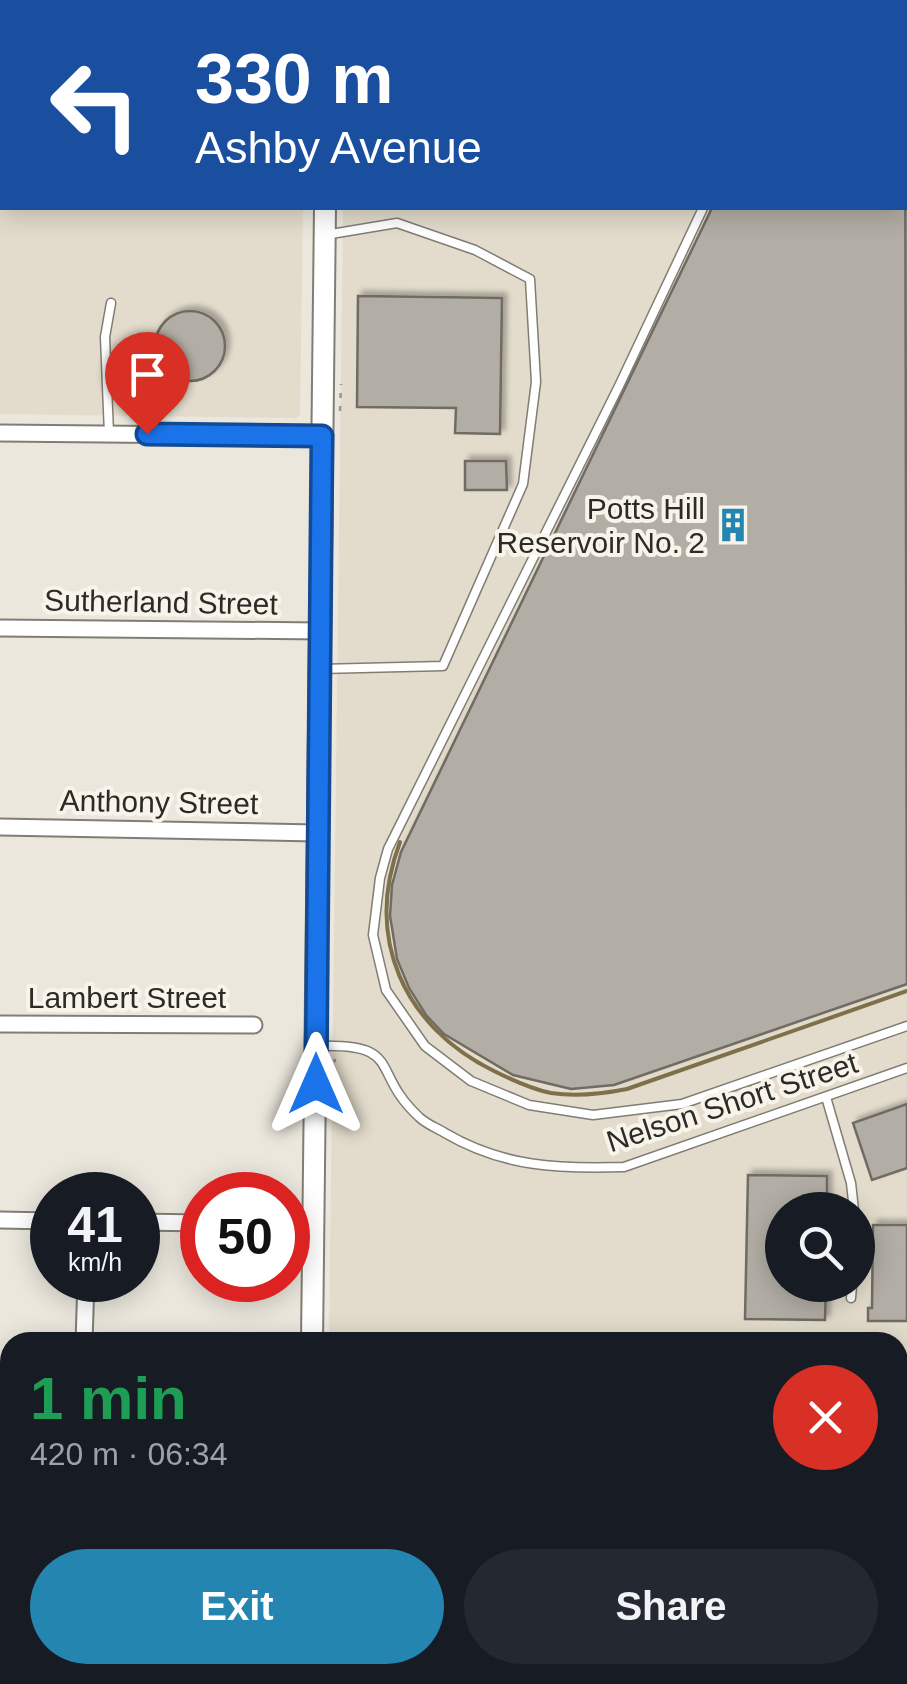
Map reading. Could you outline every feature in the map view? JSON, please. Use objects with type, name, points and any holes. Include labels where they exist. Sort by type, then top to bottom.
[{"type":"main road","points":[[312,1332],[326,210]]},
{"type":"street","points":[[0,434],[322,436]]},
{"type":"street","name":"Sutherland Street","points":[[0,628],[321,631]]},
{"type":"street","name":"Anthony Street","points":[[0,827],[317,832]]},
{"type":"street","name":"Lambert Street","points":[[0,1024],[254,1025]]},
{"type":"street","points":[[0,1220],[30,1221]]},
{"type":"street","points":[[84,1332],[85,1302]]},
{"type":"lane","points":[[702,210],[619,386],[388,849],[373,936],[386,990],[425,1046],[470,1081],[529,1106],[593,1115],[682,1104],[907,1026]]},
{"type":"lane","points":[[320,669],[443,666],[523,484],[536,382],[530,280],[475,250],[397,223],[325,234]]},
{"type":"lane","points":[[109,434],[105,337],[112,303]]},
{"type":"lane","name":"Nelson Short Street","points":[[316,1046],[366,1048],[379,1056],[396,1089],[420,1118],[474,1150],[516,1163],[586,1168],[624,1167],[907,1068]]},
{"type":"lane","points":[[826,1097],[852,1192]]},
{"type":"shaded area","points":[[0,210],[303,210],[300,415],[296,418],[0,414]]},
{"type":"shaded area","points":[[343,210],[907,210],[907,1332],[329,1332]]},
{"type":"building","name":"Potts Hill Reservoir No. 2","points":[[711,210],[905,210],[907,984],[614,1085],[571,1089],[513,1075],[444,1034],[409,988],[397,959],[390,916],[392,885],[401,852]]},
{"type":"building","points":[[358,296],[502,298],[500,434],[455,433],[456,408],[357,407]]},
{"type":"building","points":[[190,311],[215,321],[225,346],[215,371],[190,381],[165,371],[155,346],[165,321]]},
{"type":"building","points":[[465,461],[506,461],[507,490],[465,490]]},
{"type":"building","points":[[907,1104],[907,1168],[872,1180],[853,1123]]},
{"type":"building","points":[[748,1175],[827,1176],[827,1192],[765,1192],[765,1302],[826,1302],[825,1320],[745,1319]]},
{"type":"building","points":[[875,1225],[907,1225],[907,1321],[868,1321],[868,1308],[872,1308]]},
{"type":"waterway","points":[[400,842],[390,878],[387,912],[390,945],[399,976],[436,1030],[462,1052],[536,1089],[580,1095],[627,1089],[907,991]]},
{"type":"place","name":"Potts Hill Reservoir No. 2","points":[[733,525]]},
{"type":"route","points":[[147,434],[322,436],[316,1084]]}]
